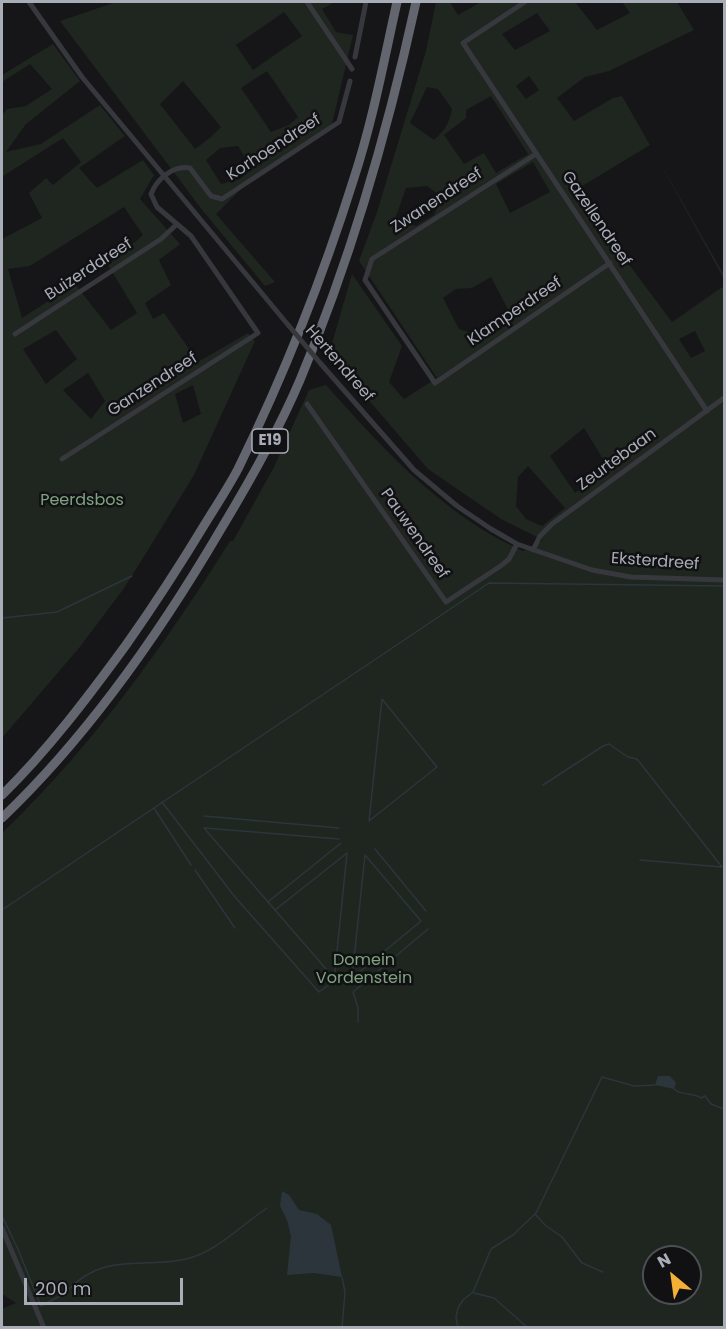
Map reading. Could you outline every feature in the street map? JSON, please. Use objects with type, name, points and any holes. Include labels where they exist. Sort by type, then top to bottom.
[{"type":"highway","name":"E19","points":[[2,795],[53,740],[98,684],[152,608],[237,471],[282,374],[324,267],[355,177],[379,85],[397,2]]},
{"type":"highway","name":"E19","points":[[2,818],[66,750],[111,695],[197,570],[251,479],[299,382],[340,277],[397,88],[416,2]]},
{"type":"street","name":"Hertendreef","points":[[29,2],[82,76],[164,176],[321,364],[414,470],[457,506],[517,544]]},
{"type":"street","points":[[307,2],[352,69]]},
{"type":"street","points":[[355,57],[366,2]]},
{"type":"street","name":"Gazellendreef","points":[[525,2],[463,43],[707,411]]},
{"type":"street","name":"Korhoendreef","points":[[164,176],[181,166],[190,168],[211,196],[222,199],[339,122],[350,81]]},
{"type":"street","name":"Zwanendreef","points":[[435,382],[366,280],[372,259],[536,154]]},
{"type":"street","points":[[164,176],[155,185],[151,194],[157,207],[176,225]]},
{"type":"street","name":"Ganzendreef","points":[[62,459],[258,333],[191,236],[176,225]]},
{"type":"street","name":"Buizerddreef","points":[[15,334],[161,239],[176,225]]},
{"type":"street","name":"Klamperdreef","points":[[435,382],[610,263]]},
{"type":"street","name":"Zeurtebaan","points":[[533,550],[540,536],[552,524],[724,398]]},
{"type":"street","name":"Pauwendreef","points":[[307,404],[446,602],[502,565],[509,559],[517,544]]},
{"type":"street","name":"Eksterdreef","points":[[517,544],[592,570],[631,577],[724,580]]},
{"type":"street","points":[[2,1228],[44,1328]]},
{"type":"green space","points":[[116,2],[335,2],[322,9],[336,32],[353,35],[331,128],[244,186],[216,214],[275,282],[265,286],[203,211],[60,21]],"holes":[[[284,12],[302,36],[253,70],[236,45]],[[267,71],[298,117],[289,125],[271,132],[241,88]],[[183,81],[221,127],[195,149],[160,104]],[[238,146],[252,169],[240,179],[221,184],[206,160],[220,148]]]},
{"type":"green space","name":"Domein Vordenstein","points":[[436,2],[450,2],[458,15],[481,2],[575,2],[597,30],[630,13],[622,2],[677,2],[694,30],[609,71],[585,77],[557,98],[574,121],[613,98],[622,96],[650,145],[574,191],[672,322],[724,286],[724,1327],[2,1328],[2,1309],[16,1303],[2,1294],[2,833],[66,766],[153,657],[230,541],[233,541],[274,467],[309,390],[326,385],[416,479],[467,519],[523,551],[543,540],[501,519],[428,469],[329,354],[352,274],[402,346],[389,382],[404,399],[437,378],[359,261],[377,212],[426,51]],"holes":[[[537,13],[550,31],[515,50],[502,34]],[[529,76],[539,90],[526,99],[516,86]],[[427,87],[438,89],[452,109],[446,126],[434,140],[410,123]],[[491,96],[528,154],[496,173],[484,153],[464,164],[444,135],[466,118],[466,110]],[[533,162],[550,192],[510,213],[496,184]],[[427,186],[442,197],[434,215],[416,226],[395,219],[406,188]],[[491,277],[514,321],[485,337],[459,329],[443,298],[456,289],[472,288]],[[695,331],[705,351],[691,358],[679,339]],[[584,428],[609,469],[575,493],[550,456]],[[528,466],[565,508],[542,526],[526,519],[516,506],[518,477]]]},
{"type":"green space","name":"Peerdsbos","points":[[53,44],[80,81],[26,124],[6,152],[41,144],[100,105],[125,136],[79,168],[97,188],[143,160],[154,175],[140,199],[180,244],[159,260],[171,285],[145,303],[153,319],[164,313],[198,362],[248,333],[255,341],[194,475],[122,591],[79,648],[2,738],[2,239],[42,218],[29,193],[46,178],[53,185],[81,162],[63,138],[3,176],[2,215],[2,115],[7,109],[26,106],[52,89],[30,64],[2,82],[2,75]],"holes":[[[124,207],[143,235],[108,265],[137,313],[111,330],[75,284],[22,318],[8,269],[30,266]],[[56,330],[77,359],[46,384],[23,349]],[[88,373],[105,401],[91,419],[63,390]],[[193,385],[201,414],[183,423],[175,394]]]},
{"type":"green space","points":[[652,149],[724,275],[724,279]]},
{"type":"shaded area","points":[[658,1076],[670,1076],[676,1083],[674,1089],[655,1085]]},
{"type":"shaded area","points":[[282,1191],[289,1195],[299,1210],[317,1214],[331,1225],[342,1277],[314,1273],[287,1275],[291,1236],[280,1206]]},
{"type":"waterway","points":[[2,618],[57,612],[132,576]]},
{"type":"waterway","points":[[2,910],[489,583],[724,586]]},
{"type":"waterway","points":[[382,699],[437,767],[369,821],[382,699]]},
{"type":"waterway","points":[[543,785],[609,744],[628,757],[637,759],[722,867],[640,860]]},
{"type":"waterway","points":[[162,802],[235,897],[319,992],[330,984]]},
{"type":"waterway","points":[[154,808],[191,865]]},
{"type":"waterway","points":[[204,816],[339,828]]},
{"type":"waterway","points":[[204,828],[333,977]]},
{"type":"waterway","points":[[205,828],[339,839]]},
{"type":"waterway","points":[[269,901],[341,843]]},
{"type":"waterway","points":[[375,849],[426,911]]},
{"type":"waterway","points":[[275,910],[347,853],[334,981],[340,982]]},
{"type":"waterway","points":[[345,983],[352,978],[421,921],[365,855],[352,978]]},
{"type":"waterway","points":[[195,870],[235,928]]},
{"type":"waterway","points":[[358,1022],[358,1008],[353,992],[428,929]]},
{"type":"waterway","points":[[458,1328],[456,1317],[458,1308],[463,1300],[473,1292],[491,1249],[513,1235],[536,1213],[602,1077],[634,1086],[655,1085]]},
{"type":"waterway","points":[[674,1089],[680,1093],[701,1098],[705,1096],[711,1104],[724,1109]]},
{"type":"waterway","points":[[69,1289],[83,1277],[110,1266],[170,1262],[198,1255],[219,1244],[267,1208]]},
{"type":"waterway","points":[[535,1214],[545,1225],[562,1237],[582,1263],[603,1272]]},
{"type":"waterway","points":[[2,1216],[41,1306],[60,1296]]},
{"type":"waterway","points":[[342,1277],[345,1292],[342,1328]]},
{"type":"waterway","points":[[474,1293],[494,1298],[527,1327]]}]
